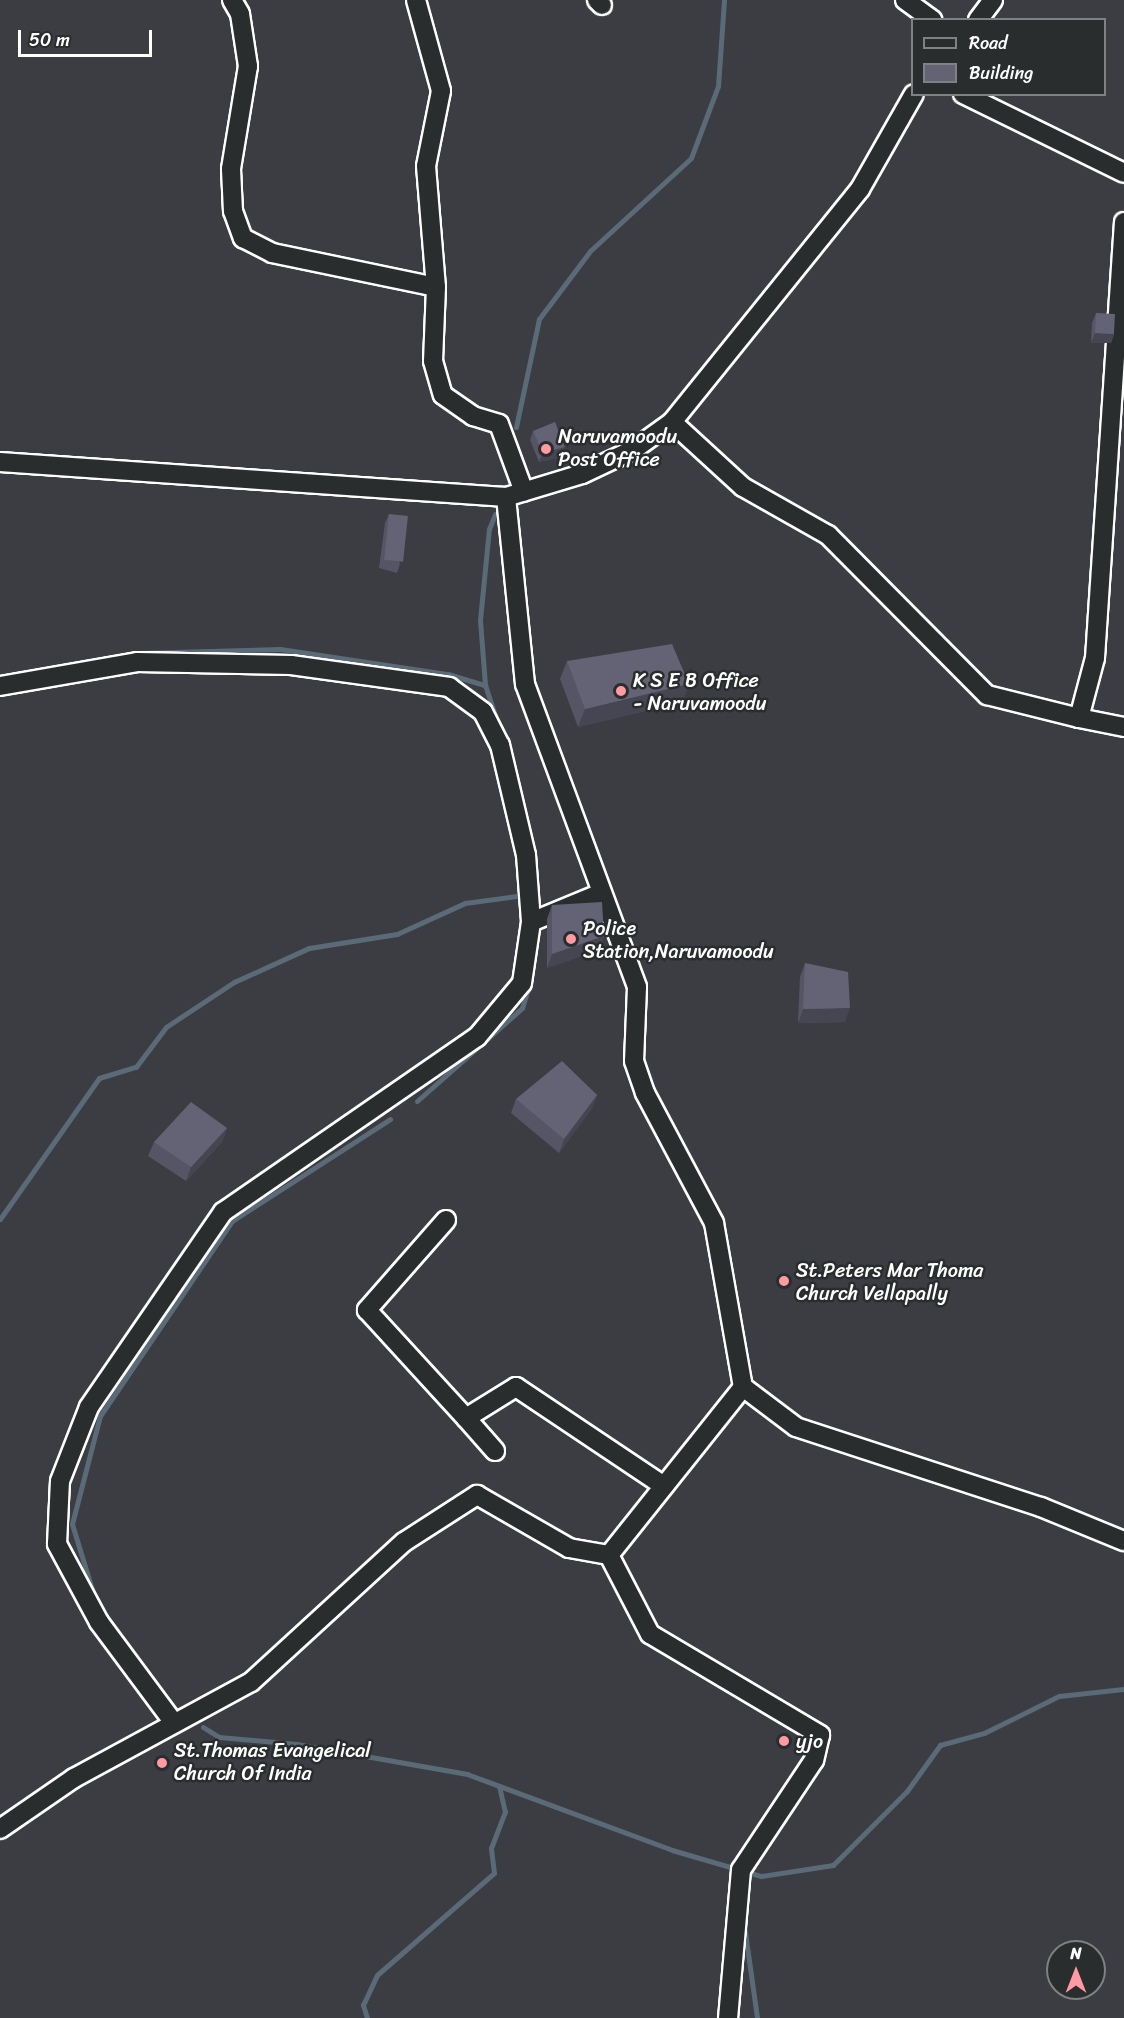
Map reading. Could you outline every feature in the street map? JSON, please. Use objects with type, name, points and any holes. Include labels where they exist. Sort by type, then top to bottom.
[{"type":"street","points":[[232,0],[240,14],[248,66],[231,169],[233,211],[243,238],[272,253],[436,286]]},
{"type":"street","points":[[416,0],[441,91],[426,166],[436,286],[433,361],[443,395],[473,416],[499,424],[524,492]]},
{"type":"street","points":[[905,0],[930,18]]},
{"type":"street","points":[[980,18],[993,0]]},
{"type":"street","points":[[0,462],[506,497],[582,474],[633,450],[672,422],[860,189],[913,96]]},
{"type":"street","points":[[967,96],[1124,173]]},
{"type":"street","points":[[1079,718],[1095,658],[1124,222]]},
{"type":"street","points":[[672,422],[743,487],[828,535],[987,695],[1124,727]]},
{"type":"street","points":[[506,497],[525,684],[599,894],[638,987],[634,1061],[645,1094],[714,1223],[743,1387],[796,1427],[1041,1507],[1124,1541]]},
{"type":"street","points":[[0,686],[137,662],[291,665],[449,687],[483,712],[500,745],[528,882],[530,914],[522,983],[477,1037],[223,1212],[89,1407],[60,1481],[57,1544],[99,1622],[174,1723]]},
{"type":"street","points":[[530,914],[599,894]]},
{"type":"street","points":[[446,1220],[367,1310],[495,1451]]},
{"type":"street","points":[[466,1418],[516,1387],[664,1486]]},
{"type":"street","points":[[609,1555],[743,1387]]},
{"type":"street","points":[[1,1828],[74,1778],[251,1682],[404,1542],[477,1495],[569,1548],[609,1555]]},
{"type":"street","points":[[609,1555],[650,1634],[820,1735],[814,1760],[741,1870],[728,2018]]},
{"type":"building","points":[[1096,313],[1115,314],[1114,334],[1095,333]]},
{"type":"building","points":[[555,422],[565,447],[543,453],[533,431]]},
{"type":"building","points":[[389,514],[408,516],[403,562],[384,560]]},
{"type":"building","points":[[672,644],[689,684],[585,709],[567,661]]},
{"type":"building","name":"Police Station,Naruvamoodu","points":[[602,902],[604,936],[552,954],[552,905]]},
{"type":"building","points":[[805,963],[848,972],[850,1008],[803,1009]]},
{"type":"building","points":[[562,1061],[597,1095],[564,1139],[516,1099]]},
{"type":"building","points":[[191,1102],[227,1128],[191,1167],[154,1142]]},
{"type":"waterway","points":[[516,427],[539,319],[590,251],[691,158],[718,86],[724,0]]},
{"type":"waterway","points":[[485,685],[480,620],[489,529],[495,514]]},
{"type":"waterway","points":[[137,653],[280,649],[448,674],[485,685],[498,724]]},
{"type":"waterway","points":[[0,1219],[99,1078],[136,1067],[166,1027],[234,982],[309,948],[397,934],[465,903],[524,895]]},
{"type":"waterway","points":[[531,976],[536,944]]},
{"type":"waterway","points":[[417,1101],[522,1008],[529,985]]},
{"type":"waterway","points":[[94,1596],[72,1524],[100,1416],[232,1221],[390,1119]]},
{"type":"waterway","points":[[203,1727],[219,1737],[297,1744],[467,1774],[672,1850],[761,1876],[833,1865],[907,1791],[940,1745],[984,1733],[1059,1696],[1124,1689]]},
{"type":"waterway","points":[[367,2018],[363,2005],[377,1975],[494,1873],[491,1848],[505,1812],[499,1786]]},
{"type":"waterway","points":[[744,1925],[757,2018]]},
{"type":"place","name":"Naruvamoodu Post Office","points":[[546,449]]},
{"type":"place","name":"K S E B Office - Naruvamoodu","points":[[621,691]]},
{"type":"place","name":"Police Station,Naruvamoodu","points":[[571,939]]},
{"type":"place","name":"St.Peters Mar Thoma Church Vellapally","points":[[784,1281]]},
{"type":"place","name":"yjo","points":[[784,1741]]},
{"type":"place","name":"St.Thomas Evangelical Church Of India","points":[[162,1763]]}]
